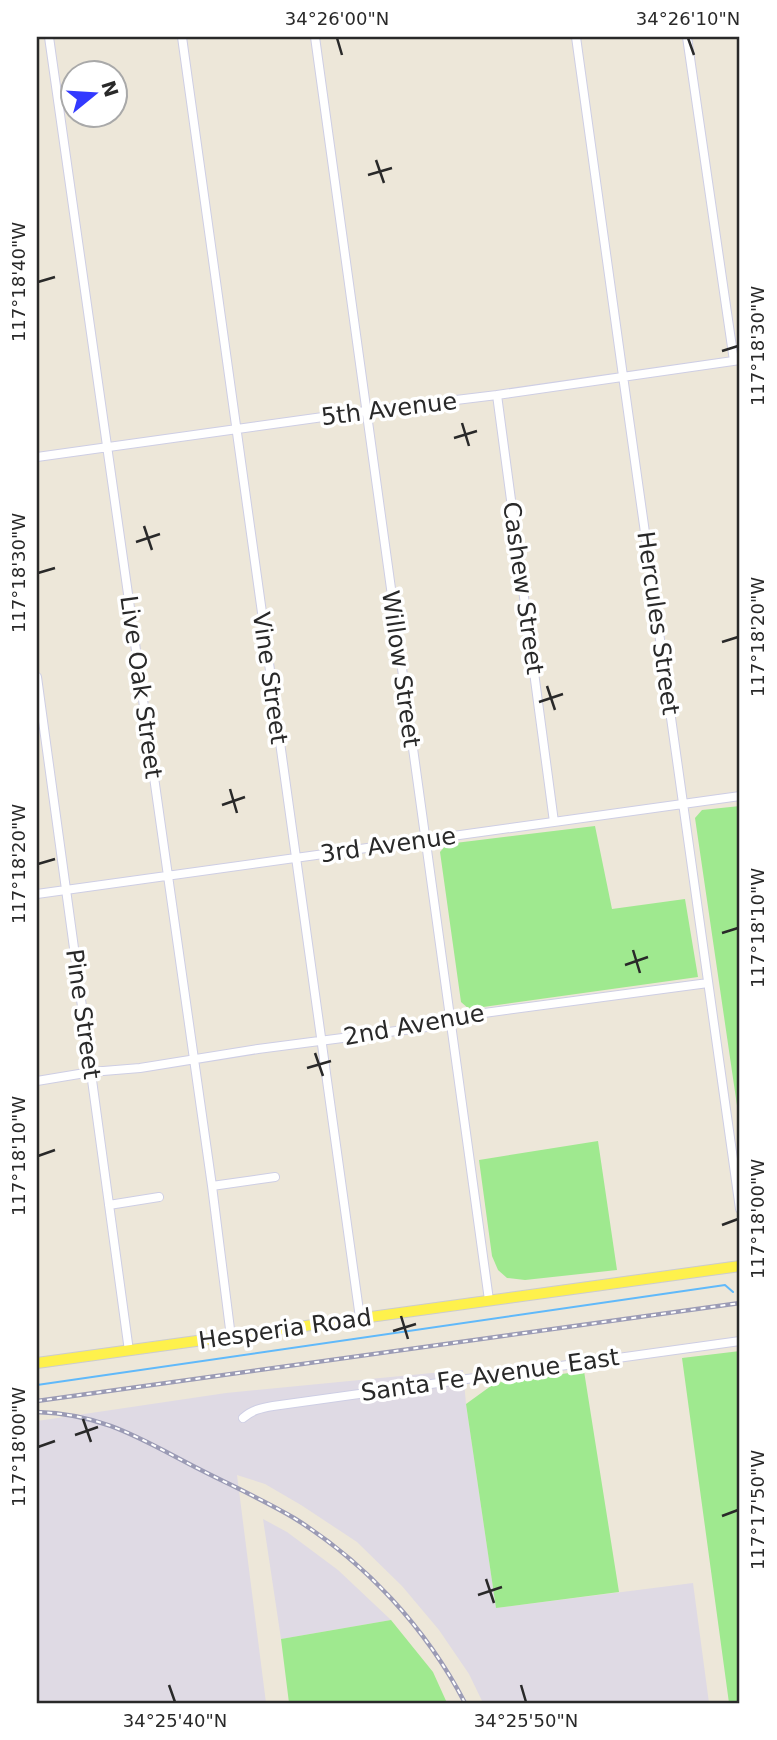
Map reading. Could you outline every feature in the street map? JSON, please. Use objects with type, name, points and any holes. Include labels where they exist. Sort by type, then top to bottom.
[{"type":"main road","name":"Hesperia Road","points":[[37,1363],[740,1266]]},
{"type":"street","name":"Live Oak Street","points":[[50,37],[231,1336]]},
{"type":"street","name":"Vine Street","points":[[182,37],[360,1318]]},
{"type":"street","name":"Willow Street","points":[[314,37],[489,1300]]},
{"type":"street","name":"Hercules Street","points":[[576,37],[740,1209]]},
{"type":"street","points":[[687,37],[737,361]]},
{"type":"street","name":"5th Avenue","points":[[37,457],[737,361]]},
{"type":"street","name":"Cashew Street","points":[[497,395],[554,822]]},
{"type":"street","name":"Pine Street","points":[[37,677],[129,1350]]},
{"type":"street","name":"3rd Avenue","points":[[37,894],[740,796]]},
{"type":"street","name":"2nd Avenue","points":[[37,1081],[450,1024],[462,1016],[709,983]]},
{"type":"street","points":[[212,1186],[275,1177]]},
{"type":"street","points":[[109,1205],[159,1196]]},
{"type":"street","name":"Santa Fe Avenue East","points":[[243,1418],[251,1412],[273,1406],[740,1341]]},
{"type":"shaded area","points":[[463,1370],[496,1608],[693,1583],[709,1703],[483,1703],[469,1674],[439,1630],[402,1586],[357,1542],[265,1484],[237,1475],[266,1703],[37,1703],[37,1421],[226,1393]]},
{"type":"shaded area","points":[[263,1519],[287,1532],[338,1570],[391,1620],[281,1639]]},
{"type":"green space","points":[[740,806],[740,1126],[695,818],[702,810]]},
{"type":"green space","points":[[595,826],[612,909],[685,899],[698,977],[469,1009],[461,1002],[440,852],[447,844]]},
{"type":"green space","points":[[598,1141],[617,1270],[525,1280],[507,1278],[498,1270],[492,1256],[479,1160]]},
{"type":"green space","points":[[740,1351],[740,1703],[729,1703],[682,1358]]},
{"type":"green space","points":[[584,1371],[619,1592],[496,1608],[466,1404],[495,1383]]},
{"type":"green space","points":[[391,1620],[433,1672],[447,1703],[289,1703],[281,1639]]},
{"type":"waterway","points":[[37,1385],[725,1285],[733,1292]]},
{"type":"railway","points":[[37,1401],[740,1303]]},
{"type":"railway","points":[[37,1412],[81,1417],[119,1429],[294,1518],[346,1555],[392,1599],[432,1649],[465,1703]]}]
